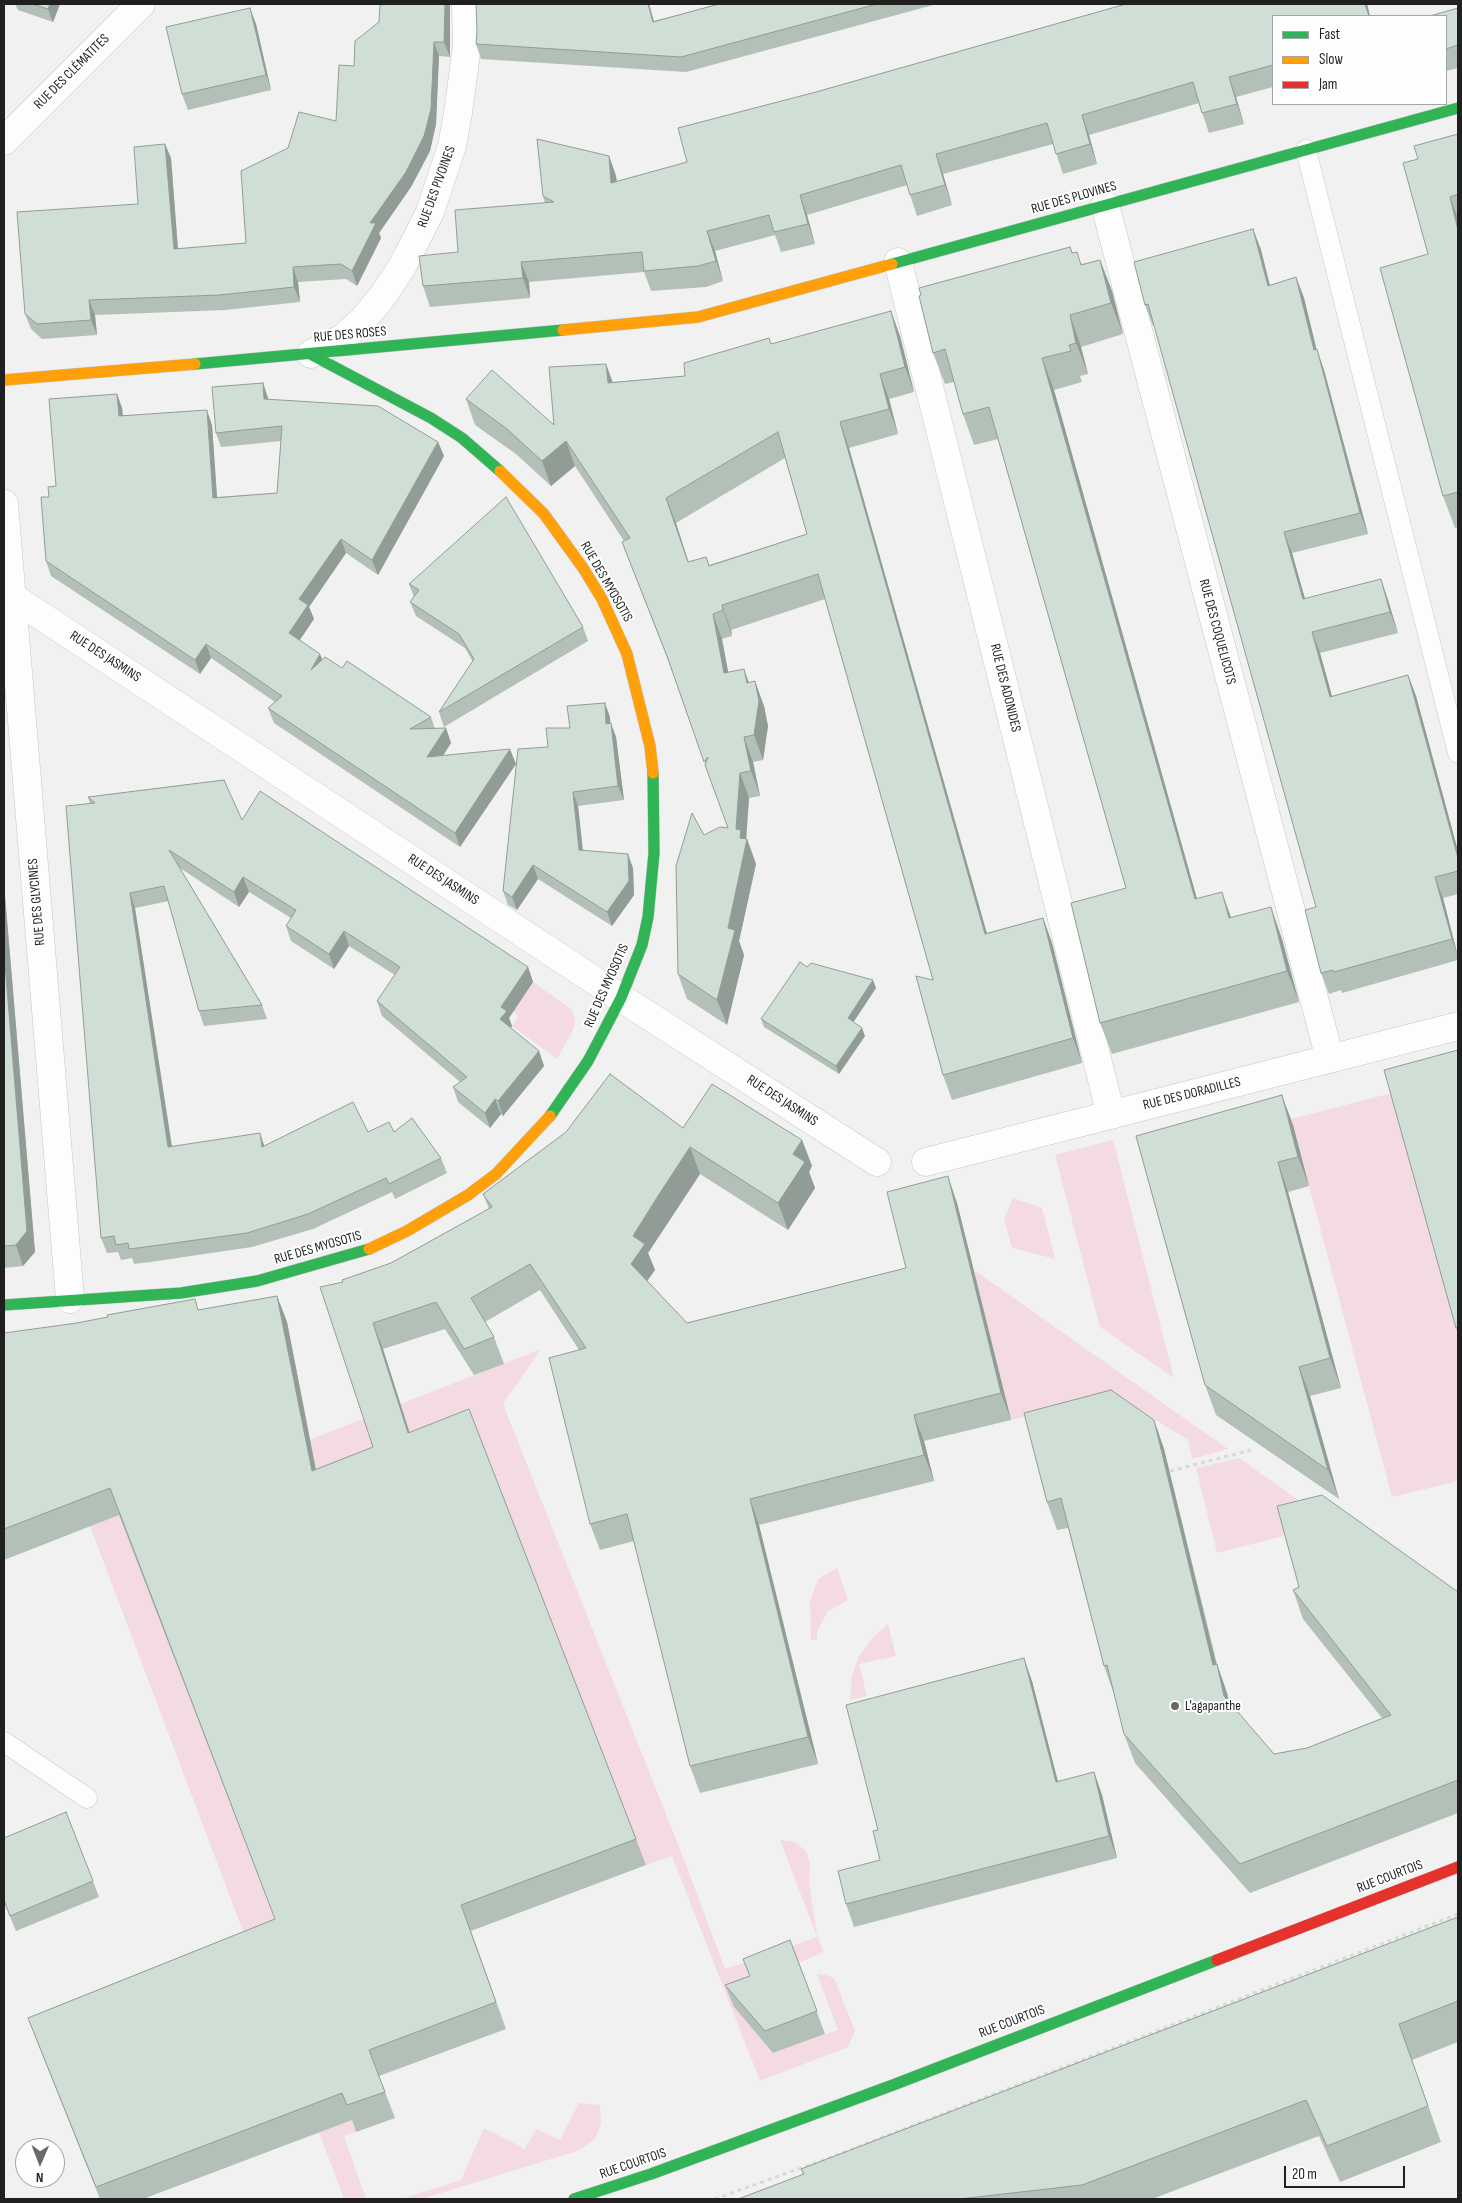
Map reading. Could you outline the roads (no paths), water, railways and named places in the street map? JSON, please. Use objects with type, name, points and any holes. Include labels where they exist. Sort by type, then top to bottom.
[{"type":"street","name":"RUE DES CLÉMATITES","points":[[4,141],[141,4]]},
{"type":"street","name":"RUE DES PIVOINES","points":[[310,354],[342,338],[367,315],[402,267],[430,212],[452,146],[458,113],[467,46],[466,4]]},
{"type":"street","name":"RUE DES PLOVINES","points":[[698,317],[1458,108]]},
{"type":"street","name":"RUE DES COQUELICOTS","points":[[1104,205],[1330,1059]]},
{"type":"street","name":"RUE DES ADONIDES","points":[[898,262],[1111,1115]]},
{"type":"street","name":"RUE DES ROSES","points":[[4,380],[310,354],[698,317]]},
{"type":"street","name":"RUE DES MYOSOTIS","points":[[4,1305],[70,1299],[181,1293],[257,1281],[337,1260],[370,1249],[407,1231],[468,1195],[496,1174],[546,1122],[588,1061],[634,969],[648,917],[654,853],[653,775],[645,719],[627,654],[617,629],[583,568],[563,538],[519,488],[492,463],[462,438],[431,418],[310,354]]},
{"type":"street","name":"RUE DES GLYCINES","points":[[4,504],[6,560],[11,596],[70,1299]]},
{"type":"street","name":"RUE DES JASMINS","points":[[11,596],[621,998],[877,1162]]},
{"type":"street","name":"RUE DES DORADILLES","points":[[926,1162],[1458,1026]]},
{"type":"street","name":"RUE COURTOIS","points":[[574,2199],[651,2174],[893,2085],[1458,1867]]},
{"type":"lane","points":[[1306,150],[1458,752]]},
{"type":"lane","points":[[4,1742],[86,1798]]},
{"type":"place","name":"L'agapanthe","points":[[1175,1706]]}]
